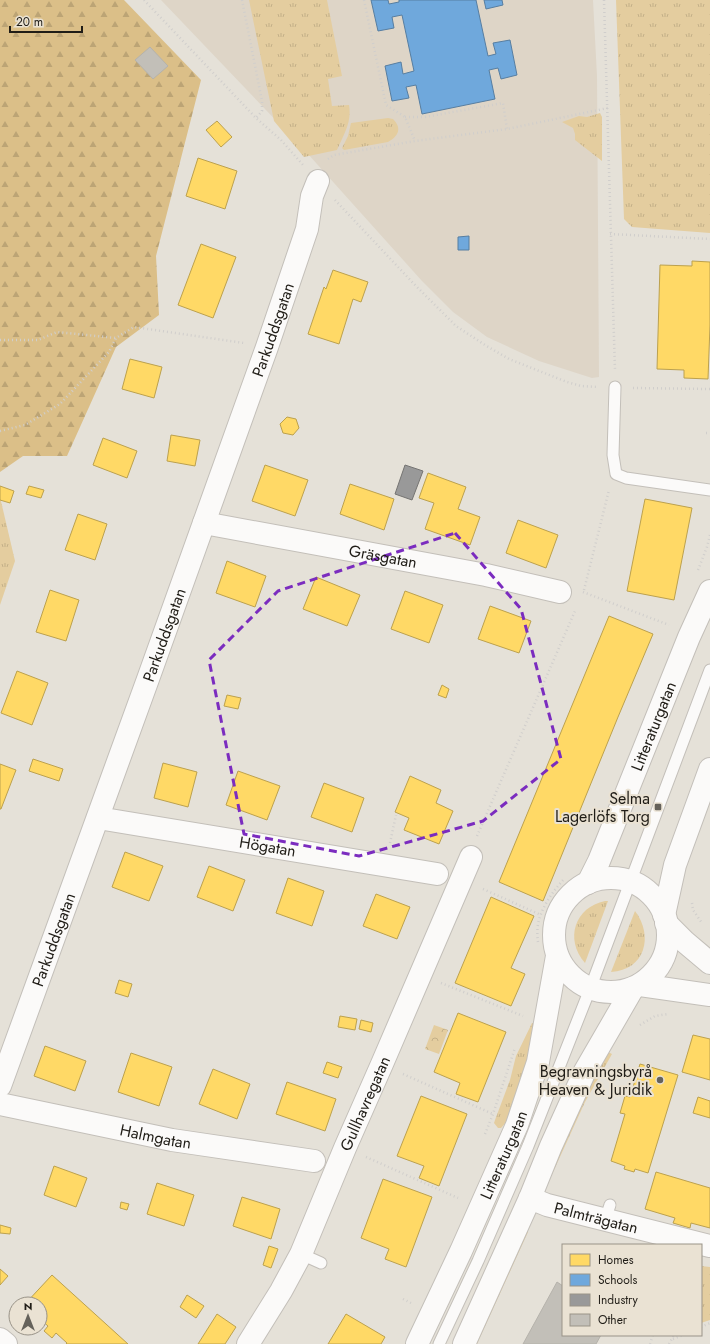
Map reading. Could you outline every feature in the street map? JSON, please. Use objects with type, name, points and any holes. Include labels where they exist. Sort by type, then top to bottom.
[{"type":"street","name":"Parkuddsgatan","points":[[0,1086],[267,347],[307,229],[314,177]]},
{"type":"street","name":"Gräsgatan","points":[[204,524],[478,574],[570,595]]},
{"type":"street","name":"Litteraturgatan","points":[[588,883],[602,855],[689,636],[710,591]]},
{"type":"street","name":"Litteraturgatan","points":[[665,919],[654,898],[639,886],[613,878],[596,880],[588,883],[572,894],[560,909],[554,927],[553,937],[557,956],[570,976],[581,985],[601,992],[612,993],[637,986],[654,973],[663,958],[668,940],[665,919],[675,866],[710,769]]},
{"type":"street","name":"Högatan","points":[[98,818],[437,874]]},
{"type":"street","name":"Gullhavregatan","points":[[248,1344],[281,1291],[301,1254],[460,879],[471,857]]},
{"type":"street","points":[[665,919],[686,942],[710,963]]},
{"type":"street","name":"Litteraturgatan","points":[[417,1344],[461,1251],[517,1125],[538,1062],[557,956]]},
{"type":"street","name":"Litteraturgatan","points":[[464,1344],[585,1071],[604,1036],[637,986]]},
{"type":"street","points":[[637,986],[710,995]]},
{"type":"street","name":"Halmgatan","points":[[0,1104],[172,1140],[314,1161]]},
{"type":"street","name":"Palmträgatan","points":[[530,1198],[547,1205],[607,1213],[682,1243]]},
{"type":"street","points":[[0,1339],[6,1344]]},
{"type":"lane","points":[[615,387],[613,455],[616,474],[626,478],[710,490]]},
{"type":"lane","points":[[439,1344],[478,1261],[528,1146],[590,989],[710,670]]},
{"type":"lane","points":[[301,1254],[321,1263]]},
{"type":"path","points":[[144,0],[256,118],[280,140],[415,285],[456,326],[485,346],[509,359],[566,382],[581,386],[710,389]]},
{"type":"path","points":[[242,0],[262,101],[262,111],[256,118]]},
{"type":"path","points":[[364,0],[386,105],[405,117],[425,117],[503,103],[507,129]]},
{"type":"path","points":[[604,0],[615,387]]},
{"type":"path","points":[[314,177],[318,165],[334,155],[415,141],[507,129],[608,108]]},
{"type":"path","points":[[405,117],[415,141]]},
{"type":"path","points":[[610,234],[710,239]]},
{"type":"path","points":[[0,430],[25,425],[60,404],[108,352],[116,338],[134,327],[267,347]]},
{"type":"path","points":[[0,340],[38,340],[57,332],[116,338]]},
{"type":"path","points":[[583,592],[608,492],[616,474]]},
{"type":"path","points":[[570,595],[583,592],[674,627]]},
{"type":"path","points":[[471,857],[478,834],[577,606]]},
{"type":"path","points":[[389,846],[396,815]]},
{"type":"path","points":[[538,946],[537,931],[541,915],[547,903],[565,878]]},
{"type":"path","points":[[460,879],[541,915]]},
{"type":"path","points":[[691,898],[694,910],[701,922],[706,926]]},
{"type":"path","points":[[524,1017],[527,1010]]},
{"type":"path","points":[[485,1135],[516,1044]]},
{"type":"path","points":[[382,1064],[493,1114]]},
{"type":"path","points":[[345,1148],[459,1198],[462,1192]]},
{"type":"path","points":[[403,1299],[413,1304],[410,1310]]},
{"type":"path","points":[[669,1344],[674,1337]]},
{"type":"highlighted area","points":[[455,533],[521,609],[561,759],[483,821],[359,856],[244,834],[209,660],[278,591]]},
{"type":"shaded area","points":[[161,0],[593,0],[597,76],[599,377],[592,378],[539,361],[487,337],[453,312],[422,281],[308,154]]},
{"type":"green space","points":[[0,0],[124,0],[201,80],[156,256],[159,315],[116,347],[67,456],[23,456],[0,472]]},
{"type":"green space","points":[[249,0],[327,0],[342,76],[328,79],[332,106],[349,105],[350,111],[347,128],[337,150],[304,157],[274,121]]},
{"type":"green space","points":[[616,0],[710,0],[710,233],[632,227],[624,219]]},
{"type":"green space","points":[[600,113],[602,117],[602,161],[575,140],[573,128],[562,122],[579,116],[587,117]]},
{"type":"green space","points":[[388,118],[393,119],[398,126],[398,132],[392,140],[344,150],[342,148],[348,136],[351,123]]},
{"type":"green space","points":[[0,497],[15,561],[0,605]]},
{"type":"green space","points":[[608,901],[585,963],[575,944],[574,934],[576,925],[586,910],[595,904]]},
{"type":"green space","points":[[635,911],[641,921],[644,931],[645,941],[643,950],[639,958],[632,965],[623,970],[611,972]]},
{"type":"green space","points":[[532,1023],[535,1024],[534,1037],[511,1117],[501,1128],[498,1128],[494,1123],[510,1080],[516,1056]]},
{"type":"green space","points":[[434,1025],[448,1030],[439,1054],[425,1049]]},
{"type":"green space","points":[[606,1051],[612,1054],[585,1102],[549,1181],[551,1168]]},
{"type":"green space","points":[[526,1231],[528,1232],[477,1344],[470,1344]]},
{"type":"green space","points":[[702,1266],[710,1267],[710,1320],[702,1323]]},
{"type":"building: Homes","points":[[217,121],[232,137],[221,147],[206,130]]},
{"type":"building: Homes","points":[[198,158],[237,171],[225,209],[186,196]]},
{"type":"building: Homes","points":[[201,244],[236,257],[213,318],[178,305]]},
{"type":"building: Homes","points":[[692,261],[710,262],[708,379],[684,378],[684,370],[657,369],[660,265],[692,266]]},
{"type":"building: Homes","points":[[333,270],[368,282],[361,302],[353,299],[339,344],[308,334],[324,287],[326,289]]},
{"type":"building: Homes","points":[[130,359],[162,367],[154,398],[122,389]]},
{"type":"building: Homes","points":[[287,417],[296,419],[299,428],[293,435],[283,433],[280,424]]},
{"type":"building: Homes","points":[[171,435],[200,440],[195,466],[167,461]]},
{"type":"building: Homes","points":[[103,438],[137,451],[127,478],[93,465]]},
{"type":"building: Homes","points":[[265,465],[308,480],[295,516],[252,501]]},
{"type":"building: Homes","points":[[428,473],[466,487],[458,509],[480,517],[470,545],[425,529],[434,503],[419,498]]},
{"type":"building: Homes","points":[[350,484],[394,499],[384,530],[340,514]]},
{"type":"building: Homes","points":[[0,486],[14,491],[10,503],[0,500]]},
{"type":"building: Homes","points":[[29,486],[44,490],[41,498],[26,494]]},
{"type":"building: Homes","points":[[645,499],[692,508],[674,600],[627,591]]},
{"type":"building: Homes","points":[[78,514],[107,524],[95,560],[65,550]]},
{"type":"building: Homes","points":[[518,520],[558,535],[546,568],[506,553]]},
{"type":"building: Homes","points":[[227,561],[266,576],[255,607],[216,593]]},
{"type":"building: Homes","points":[[316,577],[360,595],[347,626],[303,609]]},
{"type":"building: Homes","points":[[50,590],[79,600],[66,641],[36,632]]},
{"type":"building: Homes","points":[[405,591],[443,605],[429,643],[391,629]]},
{"type":"building: Homes","points":[[490,606],[531,621],[519,653],[478,639]]},
{"type":"building: Homes","points":[[609,616],[653,634],[543,901],[499,882]]},
{"type":"building: Homes","points":[[17,671],[48,683],[32,725],[1,713]]},
{"type":"building: Homes","points":[[442,685],[449,689],[446,698],[438,695]]},
{"type":"building: Homes","points":[[227,695],[241,698],[238,709],[224,706]]},
{"type":"building: Homes","points":[[33,759],[63,769],[59,781],[29,771]]},
{"type":"building: Homes","points":[[163,763],[197,772],[188,807],[154,798]]},
{"type":"building: Homes","points":[[0,764],[16,770],[1,809],[0,809]]},
{"type":"building: Homes","points":[[238,771],[280,786],[267,820],[226,805]]},
{"type":"building: Homes","points":[[410,776],[441,790],[436,803],[453,811],[439,844],[404,830],[409,818],[395,812]]},
{"type":"building: Homes","points":[[324,783],[364,798],[352,832],[311,817]]},
{"type":"building: Homes","points":[[125,852],[163,866],[149,901],[112,887]]},
{"type":"building: Homes","points":[[209,866],[245,880],[233,911],[197,897]]},
{"type":"building: Homes","points":[[288,878],[324,891],[312,926],[276,913]]},
{"type":"building: Homes","points":[[376,894],[410,907],[397,939],[363,926]]},
{"type":"building: Homes","points":[[491,897],[534,916],[511,968],[525,974],[511,1006],[455,983]]},
{"type":"building: Homes","points":[[119,980],[132,984],[128,997],[115,993]]},
{"type":"building: Homes","points":[[458,1013],[506,1032],[478,1102],[456,1094],[460,1083],[434,1072]]},
{"type":"building: Homes","points":[[340,1016],[357,1019],[355,1030],[338,1027]]},
{"type":"building: Homes","points":[[361,1020],[373,1023],[371,1032],[359,1029]]},
{"type":"building: Homes","points":[[693,1035],[710,1039],[710,1080],[682,1072]]},
{"type":"building: Homes","points":[[45,1046],[86,1061],[75,1091],[34,1076]]},
{"type":"building: Homes","points":[[131,1053],[172,1067],[159,1106],[118,1092]]},
{"type":"building: Homes","points":[[327,1062],[342,1067],[338,1078],[323,1073]]},
{"type":"building: Homes","points":[[640,1064],[678,1075],[648,1173],[635,1169],[634,1172],[624,1169],[625,1166],[611,1161],[625,1114],[620,1113],[625,1096],[630,1097]]},
{"type":"building: Homes","points":[[213,1069],[250,1084],[237,1119],[199,1104]]},
{"type":"building: Homes","points":[[287,1082],[336,1099],[325,1131],[276,1114]]},
{"type":"building: Homes","points":[[421,1096],[467,1114],[439,1186],[419,1178],[424,1166],[397,1156]]},
{"type":"building: Homes","points":[[698,1097],[710,1101],[710,1118],[693,1113]]},
{"type":"building: Homes","points":[[54,1166],[87,1178],[76,1207],[44,1195]]},
{"type":"building: Homes","points":[[656,1172],[710,1188],[710,1228],[691,1223],[690,1228],[673,1223],[675,1218],[645,1209]]},
{"type":"building: Homes","points":[[383,1179],[432,1197],[406,1267],[385,1259],[389,1249],[361,1238]]},
{"type":"building: Homes","points":[[157,1183],[194,1195],[184,1226],[147,1214]]},
{"type":"building: Homes","points":[[242,1197],[280,1209],[271,1239],[233,1226]]},
{"type":"building: Homes","points":[[121,1202],[129,1204],[127,1210],[120,1208]]},
{"type":"building: Homes","points":[[0,1225],[11,1228],[10,1234],[0,1233]]},
{"type":"building: Homes","points":[[269,1246],[278,1249],[271,1268],[263,1265]]},
{"type":"building: Homes","points":[[0,1269],[8,1276],[0,1285]]},
{"type":"building: Homes","points":[[52,1275],[128,1344],[66,1344],[67,1343],[56,1333],[52,1338],[48,1334],[48,1296],[32,1296]]},
{"type":"building: Homes","points":[[187,1295],[204,1306],[196,1318],[180,1307]]},
{"type":"building: Homes","points":[[217,1314],[236,1327],[225,1344],[198,1344]]},
{"type":"building: Homes","points":[[346,1314],[385,1337],[381,1344],[328,1344]]},
{"type":"building: Schools","points":[[371,0],[388,0],[389,4],[399,2],[399,0],[476,0],[488,56],[496,54],[493,43],[510,40],[517,75],[501,79],[498,68],[489,70],[495,99],[422,114],[416,85],[406,87],[409,98],[392,101],[385,66],[401,62],[403,74],[414,71],[402,15],[392,17],[394,28],[378,31]]},
{"type":"building: Schools","points":[[484,0],[502,0],[503,5],[486,9]]},
{"type":"building: Schools","points":[[469,236],[469,250],[458,250],[458,237]]},
{"type":"building: Industry","points":[[405,465],[423,471],[412,500],[395,494]]},
{"type":"building: Other","points":[[150,47],[168,66],[153,79],[135,60]]},
{"type":"building: Other","points":[[557,1282],[562,1285],[562,1336],[600,1336],[596,1344],[523,1344]]},
{"type":"place","name":"Selma Lagerlöfs Torg","points":[[658,807]]},
{"type":"place","name":"Begravningsbyrå Heaven & Juridik","points":[[660,1080]]}]
